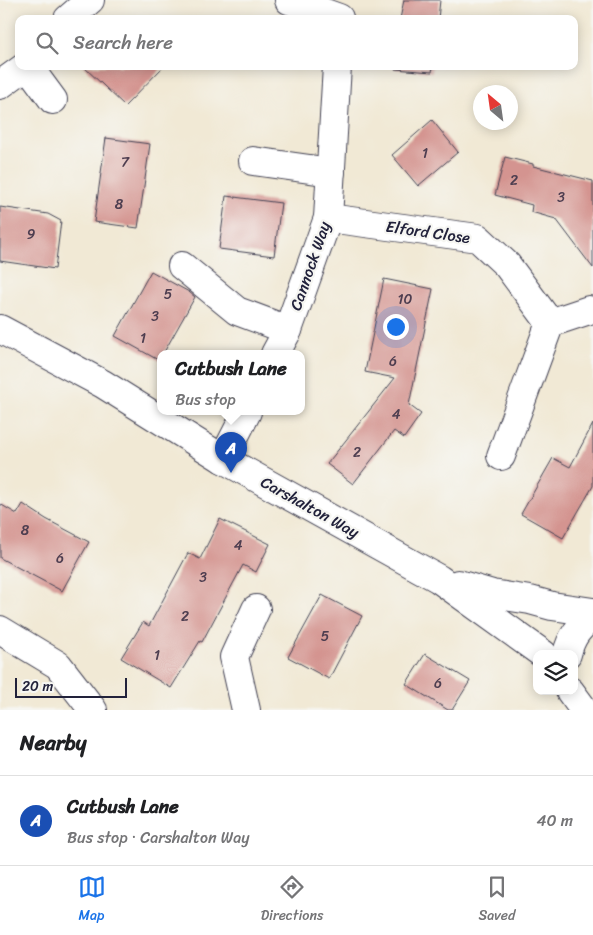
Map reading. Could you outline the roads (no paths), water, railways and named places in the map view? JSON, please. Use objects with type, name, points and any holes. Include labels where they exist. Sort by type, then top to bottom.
[{"type":"street","points":[[73,15],[90,0]]},
{"type":"street","points":[[289,0],[342,12]]},
{"type":"street","points":[[0,86],[22,70]]},
{"type":"street","points":[[30,70],[53,100]]},
{"type":"street","name":"Cannock Way","points":[[277,350],[288,330],[328,218],[337,70]]},
{"type":"street","points":[[253,161],[331,172]]},
{"type":"street","name":"Elford Close","points":[[328,218],[478,238],[507,265],[550,323]]},
{"type":"street","name":"Cannock Way","points":[[182,266],[237,311],[288,330]]},
{"type":"street","points":[[501,456],[550,323],[589,310]]},
{"type":"street","name":"Carshalton Way","points":[[0,329],[104,384],[223,459],[440,579],[538,650]]},
{"type":"street","points":[[223,459],[245,415]]},
{"type":"street","name":"Carshalton Way","points":[[440,579],[492,594],[593,612]]},
{"type":"street","points":[[246,710],[234,657],[256,609]]},
{"type":"street","points":[[568,650],[569,642],[581,625],[593,617]]},
{"type":"street","points":[[0,630],[58,665],[93,710]]},
{"type":"place","name":"Cutbush Lane","points":[[231,473]]}]
